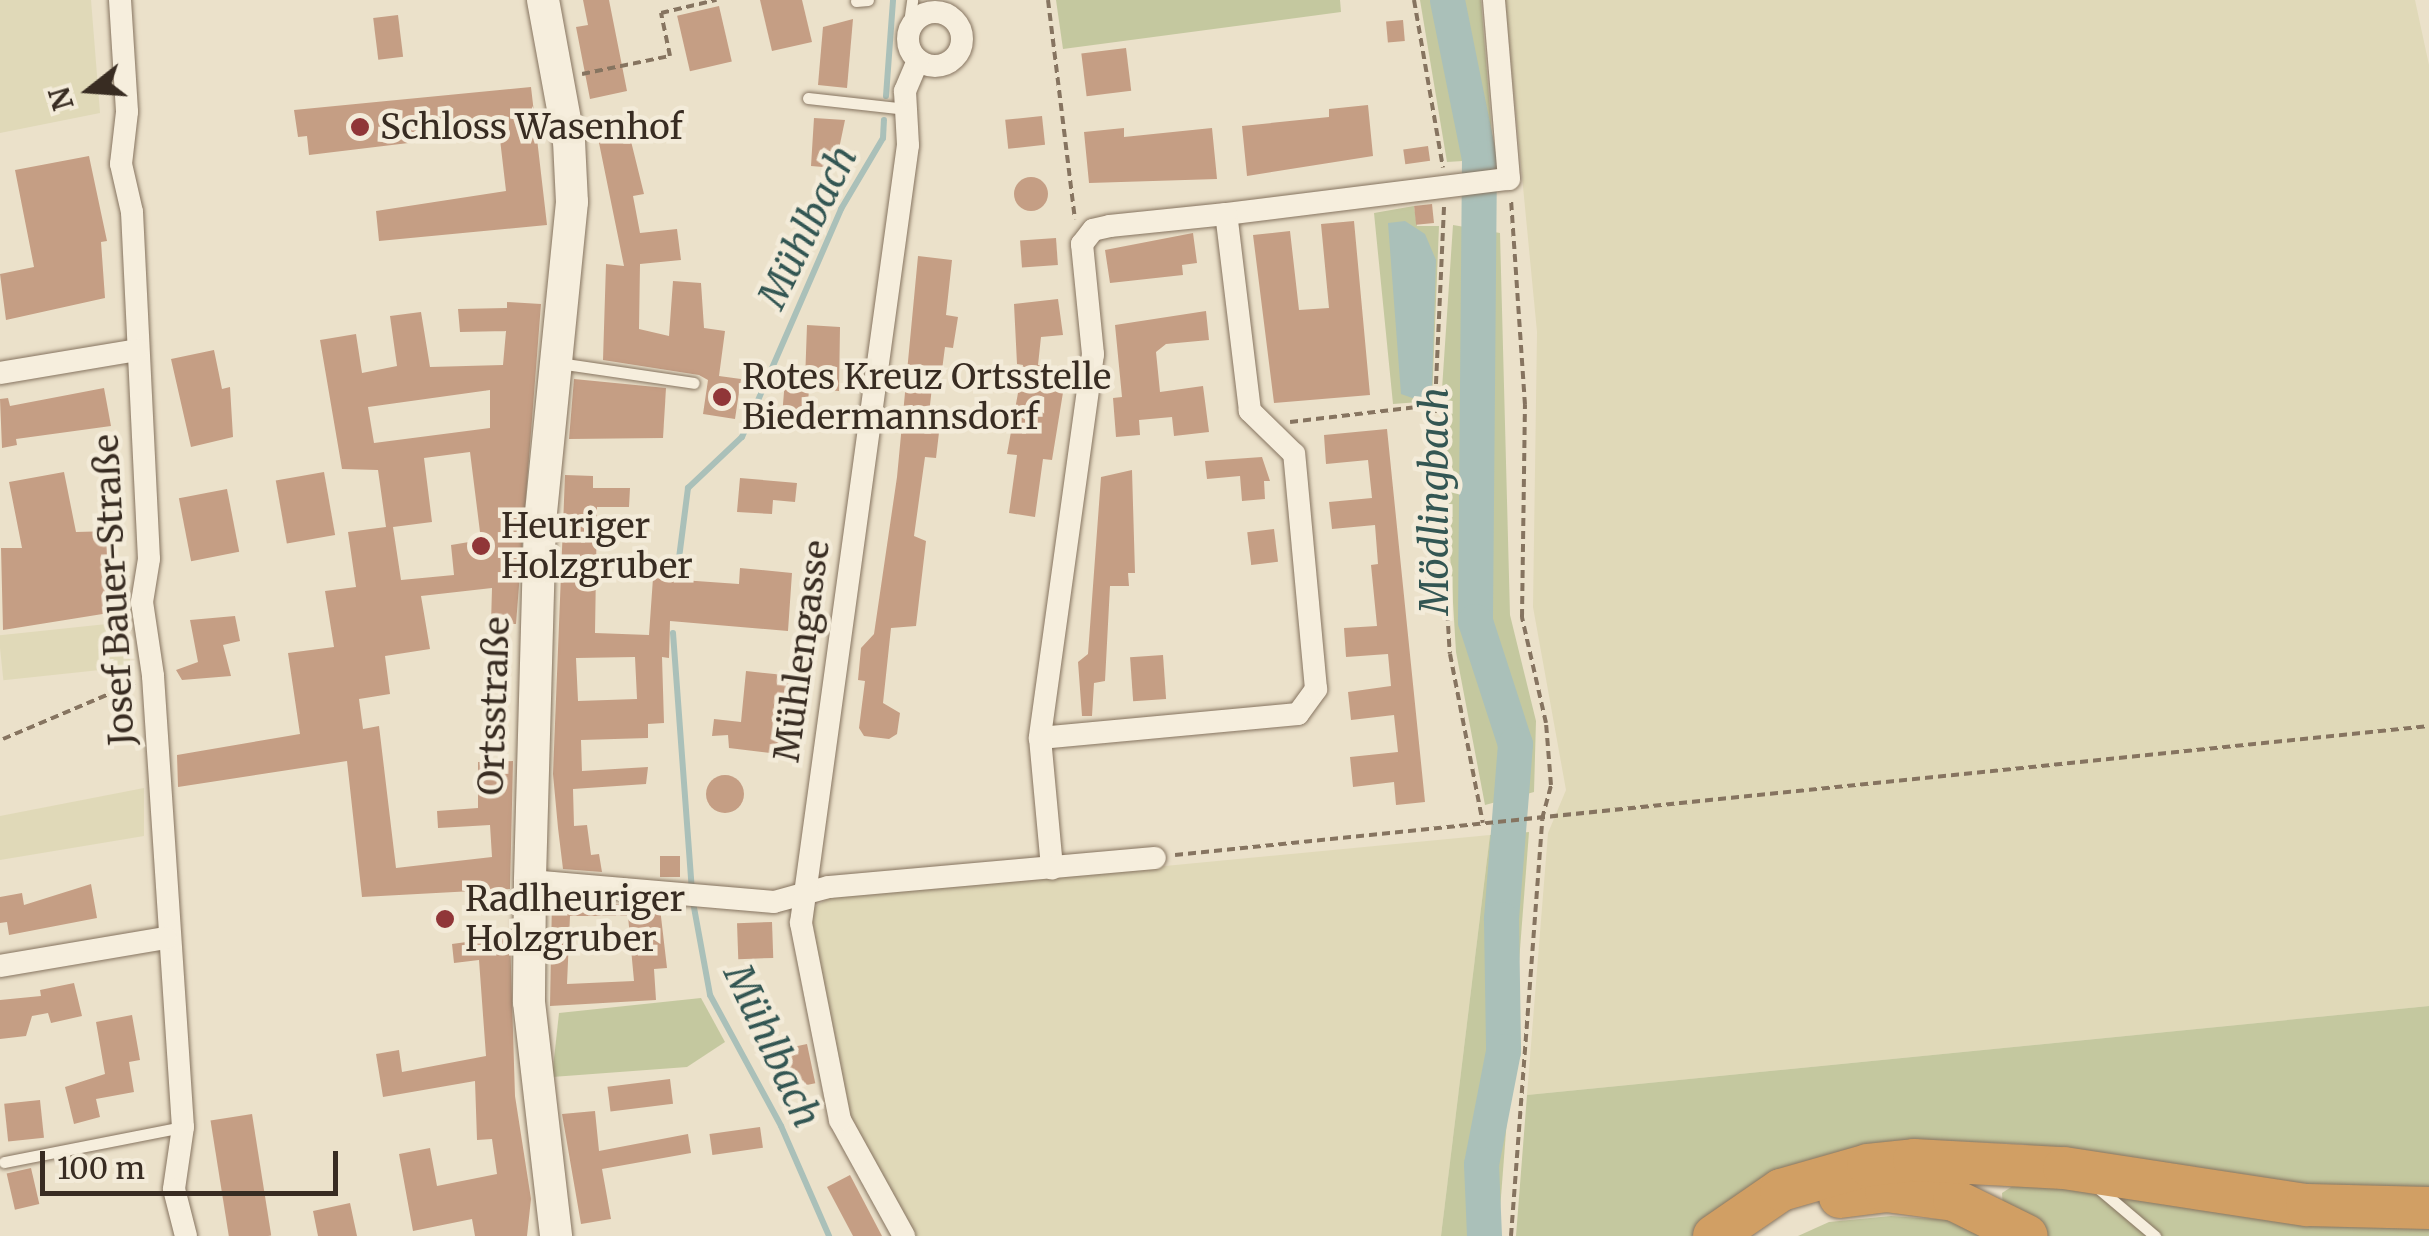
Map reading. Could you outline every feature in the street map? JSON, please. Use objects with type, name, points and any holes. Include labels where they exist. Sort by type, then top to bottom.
[{"type":"highway","points":[[1714,1236],[1782,1190],[1868,1164],[1974,1159],[2064,1168],[2307,1205],[2429,1208]]},
{"type":"highway","points":[[1754,1236],[1811,1206],[1886,1191],[1954,1200],[2027,1234]]},
{"type":"street","name":"Josef Bauer-Straße","points":[[120,0],[127,112],[121,164],[132,212],[149,559],[142,602],[153,676],[166,938],[183,1128],[174,1190],[186,1236]]},
{"type":"street","name":"Ortsstraße","points":[[543,0],[571,187],[559,363],[540,520],[530,881],[529,1002],[556,1236]]},
{"type":"street","points":[[1052,868],[1040,738],[1093,354],[1085,236],[1110,226],[1500,181],[1494,0]]},
{"type":"street","points":[[924,4],[953,19],[962,42],[946,64],[918,61],[907,37],[924,4]]},
{"type":"street","name":"Mühlengasse","points":[[904,1236],[840,1120],[801,923],[908,144],[905,91],[918,61]]},
{"type":"street","points":[[1040,738],[1298,714],[1316,689],[1294,454],[1250,411],[1226,214]]},
{"type":"street","points":[[0,373],[137,350]]},
{"type":"street","points":[[530,881],[774,902],[804,892],[1156,858]]},
{"type":"street","points":[[0,966],[166,938]]},
{"type":"lane","points":[[856,1],[868,0]]},
{"type":"lane","points":[[808,98],[906,108]]},
{"type":"lane","points":[[559,363],[694,383]]},
{"type":"lane","points":[[4,1162],[183,1128]]},
{"type":"lane","points":[[2064,1168],[2155,1236]]},
{"type":"path","points":[[585,73],[670,56],[660,13],[716,0]]},
{"type":"path","points":[[1048,0],[1074,216],[1085,236]]},
{"type":"path","points":[[1414,0],[1451,187],[1435,404],[1450,654],[1483,823]]},
{"type":"path","points":[[1500,181],[1525,405],[1522,617],[1546,723],[1551,785],[1542,820],[1511,1236]]},
{"type":"path","points":[[1265,425],[1435,404]]},
{"type":"path","points":[[3,738],[153,676]]},
{"type":"path","points":[[1156,858],[2429,726]]},
{"type":"shaded area","points":[[0,0],[91,0],[100,113],[0,133]]},
{"type":"shaded area","points":[[1505,0],[2415,0],[2429,65],[2429,1006],[1527,1095],[1548,833],[1566,790],[1533,607],[1537,332]]},
{"type":"shaded area","points":[[126,622],[131,667],[3,680],[0,635]]},
{"type":"shaded area","points":[[144,788],[144,836],[0,860],[0,816]]},
{"type":"shaded area","points":[[1490,835],[1441,1236],[911,1236],[848,1116],[810,910],[829,898]]},
{"type":"green space","points":[[1056,0],[1340,0],[1341,12],[1063,49]]},
{"type":"green space","points":[[1420,0],[1481,0],[1494,159],[1447,162]]},
{"type":"green space","points":[[1414,206],[1417,226],[1439,226],[1432,401],[1393,404],[1374,213]]},
{"type":"green space","points":[[1453,225],[1500,233],[1510,615],[1536,721],[1534,792],[1485,805],[1456,652],[1441,404]]},
{"type":"green space","points":[[1529,832],[1498,1236],[1441,1236],[1490,835]]},
{"type":"green space","points":[[701,998],[725,1042],[687,1067],[552,1077],[559,1013]]},
{"type":"green space","points":[[2429,1006],[2429,1190],[2270,1182],[2021,1144],[1923,1140],[1705,1222],[1692,1236],[1516,1236],[1527,1095]]},
{"type":"green space","points":[[2034,1172],[2429,1217],[2429,1236],[2043,1236],[2003,1209],[2002,1193]]},
{"type":"green space","points":[[1891,1216],[1949,1220],[1995,1236],[1798,1236],[1829,1222]]},
{"type":"water","points":[[1405,221],[1425,234],[1436,260],[1432,387],[1418,400],[1401,394],[1388,223]]},
{"type":"building","points":[[583,0],[609,0],[627,91],[590,99],[576,27],[588,25]]},
{"type":"building","points":[[760,0],[802,0],[812,42],[772,51]]},
{"type":"building","points":[[719,6],[732,62],[690,71],[677,16]]},
{"type":"building","points":[[398,15],[403,57],[378,60],[373,18]]},
{"type":"building","points":[[853,19],[847,88],[818,85],[823,27]]},
{"type":"building","points":[[1403,20],[1405,41],[1388,42],[1386,21]]},
{"type":"building","points":[[1126,48],[1131,91],[1087,96],[1081,53]]},
{"type":"building","points":[[531,87],[547,225],[379,241],[376,211],[506,191],[498,122],[423,131],[425,141],[309,155],[307,136],[298,137],[294,110]]},
{"type":"building","points":[[1368,105],[1373,156],[1247,176],[1242,126],[1329,117],[1329,109]]},
{"type":"building","points":[[1042,116],[1045,145],[1008,149],[1005,120]]},
{"type":"building","points":[[814,118],[845,120],[835,168],[811,166]]},
{"type":"building","points":[[627,125],[644,194],[633,196],[640,233],[677,229],[681,260],[640,264],[639,329],[669,336],[673,281],[701,283],[704,328],[725,331],[719,376],[741,379],[735,419],[703,414],[708,380],[699,375],[603,360],[606,264],[624,266],[597,133]]},
{"type":"building","points":[[1124,128],[1124,137],[1212,128],[1217,179],[1089,183],[1084,132]]},
{"type":"building","points":[[1428,146],[1430,161],[1405,164],[1403,149]]},
{"type":"building","points":[[89,156],[107,241],[101,242],[105,298],[6,320],[0,274],[34,267],[15,170]]},
{"type":"building","points":[[1031,177],[1043,182],[1048,194],[1043,206],[1031,211],[1019,206],[1014,194],[1019,182]]},
{"type":"building","points":[[1432,204],[1434,223],[1416,225],[1414,206]]},
{"type":"building","points":[[1354,221],[1370,395],[1274,403],[1253,235],[1290,231],[1299,310],[1329,308],[1321,224]]},
{"type":"building","points":[[1193,233],[1197,263],[1182,265],[1183,275],[1110,283],[1105,250]]},
{"type":"building","points":[[1056,238],[1058,265],[1022,267],[1020,241]]},
{"type":"building","points":[[918,256],[952,260],[946,315],[958,317],[953,348],[945,347],[942,370],[934,369],[928,423],[940,424],[936,458],[925,457],[914,536],[926,541],[916,626],[891,628],[883,703],[900,713],[897,734],[889,739],[864,736],[859,728],[865,681],[858,680],[861,648],[874,634],[897,477]]},
{"type":"building","points":[[1058,299],[1063,335],[1041,337],[1038,365],[1067,368],[1052,460],[1043,459],[1035,517],[1009,513],[1017,455],[1007,454],[1023,365],[1017,364],[1014,304]]},
{"type":"building","points":[[507,302],[541,304],[516,624],[491,624],[492,588],[421,596],[430,649],[385,656],[390,694],[359,699],[363,729],[379,726],[396,868],[492,857],[490,825],[438,828],[437,811],[478,808],[478,762],[513,761],[510,889],[362,897],[347,761],[178,787],[177,755],[300,734],[288,653],[334,647],[325,591],[356,587],[348,532],[386,527],[378,470],[342,469],[320,340],[356,334],[362,373],[397,366],[390,316],[421,312],[430,367],[503,365],[506,331],[460,332],[458,309],[507,308]],"holes":[[[490,390],[490,428],[374,443],[368,407]],[[470,452],[481,540],[451,545],[454,575],[401,580],[393,527],[432,522],[424,458]]]},
{"type":"building","points":[[1206,311],[1209,340],[1166,344],[1156,352],[1160,392],[1203,386],[1209,432],[1174,436],[1172,417],[1139,420],[1140,435],[1116,437],[1113,398],[1122,397],[1115,325]]},
{"type":"building","points":[[807,325],[840,327],[839,391],[809,389],[807,418],[782,416],[785,380],[805,381]]},
{"type":"building","points":[[214,350],[222,389],[230,387],[233,437],[191,447],[171,359]]},
{"type":"building","points":[[574,379],[666,388],[663,438],[569,439]]},
{"type":"building","points":[[104,388],[111,426],[16,439],[17,445],[2,448],[0,399],[8,398],[10,406]]},
{"type":"building","points":[[1387,429],[1425,802],[1396,805],[1394,782],[1353,787],[1350,757],[1398,752],[1394,715],[1351,720],[1348,692],[1391,686],[1388,654],[1346,657],[1344,628],[1377,626],[1371,565],[1378,564],[1375,525],[1332,529],[1329,502],[1372,498],[1368,460],[1326,464],[1324,435]]},
{"type":"building","points":[[1262,457],[1270,481],[1264,481],[1265,499],[1242,501],[1240,476],[1207,479],[1205,461]]},
{"type":"building","points":[[1132,470],[1135,573],[1128,573],[1129,586],[1110,586],[1105,681],[1094,683],[1092,716],[1082,716],[1078,662],[1088,654],[1101,477]]},
{"type":"building","points":[[64,472],[76,532],[112,531],[115,612],[3,630],[1,548],[22,548],[9,482]]},
{"type":"building","points":[[324,472],[335,535],[287,544],[276,481]]},
{"type":"building","points":[[565,475],[593,476],[593,488],[630,488],[629,507],[597,507],[595,633],[649,635],[653,578],[739,584],[740,568],[792,573],[788,631],[670,621],[669,658],[662,657],[664,723],[648,724],[648,738],[581,740],[582,771],[648,767],[646,784],[573,789],[574,826],[587,825],[591,855],[599,854],[602,872],[563,869],[553,774]],"holes":[[[635,657],[637,699],[578,701],[576,658]]]},
{"type":"building","points":[[740,478],[797,483],[795,502],[773,500],[772,514],[737,512]]},
{"type":"building","points":[[227,489],[239,552],[191,561],[179,498]]},
{"type":"building","points":[[1274,529],[1278,562],[1251,565],[1247,532]]},
{"type":"building","points":[[235,616],[240,641],[223,645],[231,676],[182,680],[176,670],[198,662],[190,620]]},
{"type":"building","points":[[1163,655],[1166,699],[1133,701],[1130,657]]},
{"type":"building","points":[[746,671],[794,676],[779,754],[729,748],[728,735],[712,736],[714,719],[741,722]]},
{"type":"building","points":[[725,775],[738,781],[744,794],[738,807],[725,813],[712,807],[706,794],[712,781]]},
{"type":"building","points":[[660,856],[680,856],[680,877],[660,877]]},
{"type":"building","points":[[91,884],[97,918],[9,935],[7,922],[0,923],[0,897],[22,893],[24,905]]},
{"type":"building","points":[[552,898],[660,908],[667,968],[654,969],[656,1000],[550,1006]],"holes":[[[570,916],[628,916],[634,981],[567,984]]]},
{"type":"building","points":[[772,922],[773,958],[738,959],[737,923]]},
{"type":"building","points":[[510,936],[515,1096],[531,1199],[527,1236],[475,1236],[472,1219],[413,1231],[399,1154],[430,1148],[437,1186],[497,1174],[492,1139],[477,1140],[475,1081],[383,1097],[376,1054],[399,1050],[402,1072],[486,1056],[479,960],[454,963],[452,944]]},
{"type":"building","points":[[74,983],[82,1016],[51,1023],[48,1013],[32,1016],[26,1036],[0,1039],[0,1000],[41,996],[40,990]]},
{"type":"building","points":[[132,1015],[140,1060],[129,1062],[134,1092],[96,1099],[100,1117],[74,1124],[65,1087],[105,1074],[96,1022]]},
{"type":"building","points":[[807,1044],[815,1083],[786,1089],[778,1050]]},
{"type":"building","points":[[670,1079],[673,1104],[611,1111],[607,1087]]},
{"type":"building","points":[[40,1100],[44,1138],[8,1142],[4,1104]]},
{"type":"building","points":[[595,1111],[599,1151],[688,1134],[691,1153],[602,1169],[611,1219],[581,1224],[562,1114]]},
{"type":"building","points":[[252,1114],[271,1235],[229,1236],[211,1121]]},
{"type":"building","points":[[760,1127],[763,1148],[712,1155],[709,1134]]},
{"type":"building","points":[[31,1168],[39,1204],[15,1210],[7,1174]]},
{"type":"building","points":[[850,1175],[882,1236],[853,1236],[827,1187]]},
{"type":"building","points":[[350,1203],[357,1236],[318,1236],[313,1211]]},
{"type":"waterway","name":"Mühlbach","points":[[886,96],[893,0]]},
{"type":"waterway","name":"Mödlingbach","points":[[1447,0],[1479,158],[1475,621],[1515,744],[1501,919],[1503,1051],[1481,1164],[1484,1236]]},
{"type":"waterway","name":"Mühlbach","points":[[678,566],[688,488],[742,437],[841,209],[883,138],[884,120]]},
{"type":"waterway","name":"Mühlbach","points":[[673,633],[692,890]]},
{"type":"waterway","name":"Mühlbach","points":[[693,902],[710,995],[781,1126],[829,1236]]},
{"type":"place","name":"Schloss Wasenhof","points":[[360,127]]},
{"type":"place","name":"Rotes Kreuz Ortsstelle Biedermannsdorf","points":[[722,397]]},
{"type":"place","name":"Heuriger Holzgruber","points":[[481,546]]},
{"type":"place","name":"Radlheuriger Holzgruber","points":[[445,919]]}]
